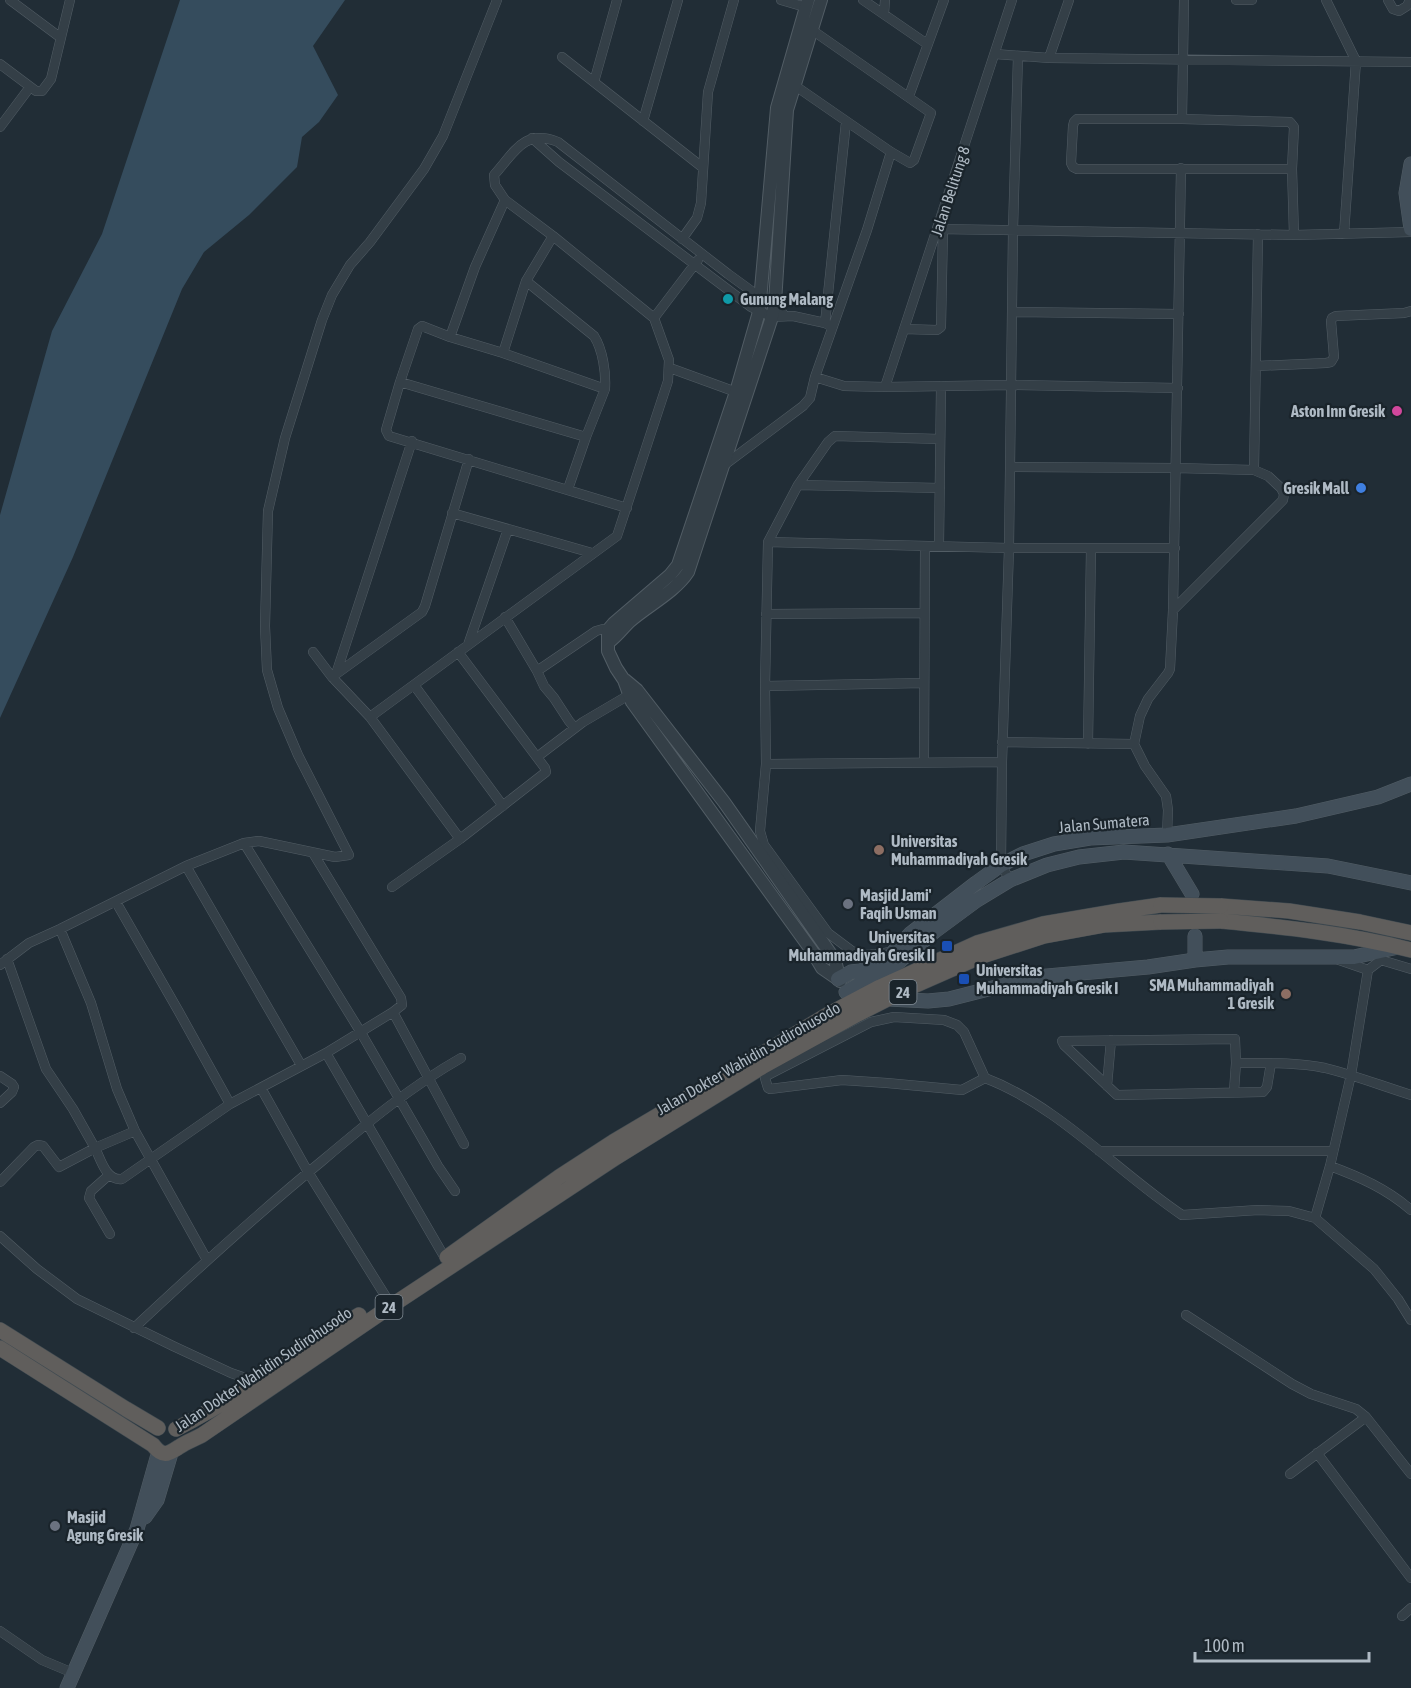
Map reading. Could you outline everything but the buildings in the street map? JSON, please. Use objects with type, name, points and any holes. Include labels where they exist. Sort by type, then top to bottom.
[{"type":"highway","name":"Jalan Dokter Wahidin Sudirohusodo","points":[[176,1429],[257,1382],[445,1258],[665,1119],[849,997],[880,987],[977,944],[1043,924],[1161,905],[1221,914],[1275,926],[1334,934],[1404,949]]},
{"type":"highway","name":"Jalan Dokter Wahidin Sudirohusodo","points":[[665,1119],[764,1072],[888,999],[982,956],[1044,936],[1104,925],[1289,910],[1411,933]]},
{"type":"highway","name":"Jalan Dokter Wahidin Sudirohusodo","points":[[165,1449],[202,1435],[391,1306],[595,1162]]},
{"type":"highway","name":"Jalan Dokter Wahidin Sudirohusodo","points":[[0,1330],[158,1428]]},
{"type":"highway","points":[[0,1348],[165,1449]]},
{"type":"highway","points":[[166,1425],[176,1429],[180,1436],[165,1449],[153,1434],[158,1428],[166,1425]]},
{"type":"main road","points":[[1411,164],[1406,193],[1411,230]]},
{"type":"main road","name":"Jalan Sumatera","points":[[838,979],[851,972],[875,969],[910,934],[1001,865],[1023,854],[1054,844],[1090,838],[1167,835],[1296,816],[1378,797],[1411,784]]},
{"type":"main road","name":"Jalan Sumatera","points":[[849,997],[860,984],[881,977],[935,931],[977,900],[1010,880],[1047,865],[1079,857],[1124,852],[1328,866],[1411,883]]},
{"type":"main road","points":[[1168,854],[1192,894]]},
{"type":"main road","points":[[1195,936],[1195,960]]},
{"type":"main road","points":[[888,999],[928,1001],[949,999],[1036,977],[1148,968],[1195,960],[1281,956],[1336,958],[1404,949]]},
{"type":"main road","points":[[67,1688],[137,1529],[157,1500],[165,1449]]},
{"type":"street","points":[[10,0],[61,38]]},
{"type":"street","points":[[0,64],[30,87],[39,92],[42,91],[51,79],[70,0]]},
{"type":"street","points":[[313,853],[401,998],[402,1005],[326,1053],[230,1104],[122,1179],[117,1180],[109,1175],[73,1109],[46,1069],[4,962],[29,943],[60,930],[186,866],[244,843],[259,841],[336,857],[349,855],[298,755],[278,708],[267,670],[265,626],[268,511],[285,438],[332,295],[350,265],[424,169],[443,136],[497,0]]},
{"type":"street","points":[[594,82],[617,0]]},
{"type":"street","points":[[643,120],[678,0]]},
{"type":"street","points":[[682,239],[697,218],[701,203],[708,92],[734,0]]},
{"type":"street","points":[[781,0],[806,4],[777,108],[759,312],[736,392],[678,565],[670,575],[624,613],[608,648],[633,693],[724,802],[835,960],[838,979],[849,997]]},
{"type":"street","points":[[612,636],[679,582],[688,572],[721,467],[778,316],[775,303],[787,110],[821,0]]},
{"type":"street","points":[[863,0],[927,44]]},
{"type":"street","points":[[884,14],[885,0]]},
{"type":"street","points":[[909,96],[944,0]]},
{"type":"street","name":"Jalan Belitung 8","points":[[885,387],[940,229],[1012,0]]},
{"type":"street","points":[[1049,58],[1069,0]]},
{"type":"street","points":[[1182,119],[1184,0]]},
{"type":"street","points":[[1236,0],[1252,0]]},
{"type":"street","points":[[1326,0],[1356,61],[1344,234]]},
{"type":"street","points":[[1388,0],[1393,9],[1399,11],[1407,6],[1410,0]]},
{"type":"street","points":[[794,85],[891,152],[912,162],[931,113],[812,30]]},
{"type":"street","points":[[995,52],[1049,58],[1411,62]]},
{"type":"street","points":[[1010,880],[1001,865],[1002,742],[1009,548],[1010,385],[1018,56]]},
{"type":"street","points":[[562,57],[702,167]]},
{"type":"street","points":[[0,127],[30,87]]},
{"type":"street","points":[[1292,169],[1077,169],[1071,163],[1072,126],[1077,119],[1290,122],[1294,127],[1292,169],[1294,235]]},
{"type":"street","points":[[829,325],[846,122]]},
{"type":"street","points":[[370,717],[617,536],[664,395],[669,360],[654,318],[505,200],[495,184],[494,176],[522,143],[532,138],[548,138],[558,142],[703,255],[761,298],[775,303]]},
{"type":"street","points":[[532,138],[559,162],[759,312],[778,316],[794,316],[829,325]]},
{"type":"street","points":[[721,467],[810,398],[829,325],[867,230],[891,152]]},
{"type":"street","points":[[1167,835],[1166,796],[1145,766],[1134,744],[1140,717],[1148,699],[1170,669],[1178,388],[1181,168]]},
{"type":"street","points":[[450,337],[475,267],[505,200]]},
{"type":"street","points":[[940,229],[1294,235],[1411,230]]},
{"type":"street","name":"Jalan Belitung 8","points":[[904,329],[937,330],[941,327],[940,229]]},
{"type":"street","points":[[1254,470],[1258,234]]},
{"type":"street","points":[[503,353],[526,282],[553,236]]},
{"type":"street","points":[[654,318],[703,255]]},
{"type":"street","points":[[526,282],[594,336],[599,343],[605,389],[568,489]]},
{"type":"street","points":[[1256,366],[1331,362],[1334,357],[1332,318],[1411,311]]},
{"type":"street","points":[[1012,312],[1179,314]]},
{"type":"street","points":[[605,389],[423,326],[420,327],[400,382],[386,430],[389,436],[412,441],[627,508]]},
{"type":"street","points":[[669,368],[736,392]]},
{"type":"street","points":[[815,377],[844,386],[1010,385],[1178,388]]},
{"type":"street","points":[[400,382],[586,437]]},
{"type":"street","points":[[939,546],[940,386]]},
{"type":"street","points":[[894,951],[864,955],[852,951],[828,933],[764,845],[760,831],[766,764],[768,542],[798,485],[828,442],[835,436],[940,439]]},
{"type":"street","points":[[334,676],[412,441]]},
{"type":"street","points":[[334,676],[422,612],[469,459]]},
{"type":"street","points":[[1010,467],[1254,470],[1268,476],[1281,488],[1284,500],[1173,610]]},
{"type":"street","points":[[798,485],[940,488]]},
{"type":"street","points":[[452,513],[592,553]]},
{"type":"street","points":[[468,645],[508,529]]},
{"type":"street","points":[[768,542],[1009,548],[1174,548]]},
{"type":"street","points":[[924,762],[925,546]]},
{"type":"street","points":[[1088,744],[1091,548]]},
{"type":"street","points":[[766,614],[924,613]]},
{"type":"street","points":[[505,617],[544,686],[575,728]]},
{"type":"street","points":[[537,671],[596,631],[612,636]]},
{"type":"street","points":[[313,652],[370,717],[460,839]]},
{"type":"street","points":[[392,887],[545,774],[546,770],[537,757],[458,652]]},
{"type":"street","points":[[765,686],[924,683]]},
{"type":"street","points":[[414,685],[503,806]]},
{"type":"street","points":[[537,757],[575,728],[633,693]]},
{"type":"street","points":[[633,693],[632,702],[822,968],[838,979]]},
{"type":"street","points":[[1002,742],[1134,744]]},
{"type":"street","points":[[766,764],[1002,762]]},
{"type":"street","points":[[710,810],[724,802]]},
{"type":"street","points":[[244,843],[455,1191]]},
{"type":"street","points":[[186,866],[302,1065]]},
{"type":"street","points":[[116,902],[230,1104]]},
{"type":"street","points":[[60,930],[91,1003],[117,1089],[135,1131],[207,1260]]},
{"type":"street","points":[[1336,958],[1368,970]]},
{"type":"street","points":[[1315,1218],[1330,1166],[1351,1075],[1368,970],[1381,960],[1411,969]]},
{"type":"street","points":[[393,1012],[464,1144]]},
{"type":"street","points":[[985,1078],[962,1090],[842,1080],[770,1089],[764,1072],[871,1022],[894,1017],[944,1020],[957,1025],[964,1032],[985,1078],[1006,1086],[1037,1105],[1182,1215],[1258,1210],[1289,1211],[1315,1218],[1374,1269],[1398,1299],[1411,1320]]},
{"type":"street","points":[[1234,1091],[1236,1040],[1234,1038],[1066,1040],[1062,1042],[1116,1095],[1264,1091],[1267,1087],[1271,1063]]},
{"type":"street","points":[[1107,1086],[1111,1040]]},
{"type":"street","points":[[326,1053],[445,1258]]},
{"type":"street","points":[[134,1328],[207,1260],[366,1124],[428,1077],[461,1058]]},
{"type":"street","points":[[1236,1063],[1271,1063],[1323,1068],[1411,1095]]},
{"type":"street","points":[[0,1076],[14,1088],[0,1103]]},
{"type":"street","points":[[261,1088],[308,1172],[386,1298]]},
{"type":"street","points":[[0,1182],[38,1145],[43,1146],[59,1167],[94,1148],[135,1131]]},
{"type":"street","points":[[1099,1151],[1333,1151]]},
{"type":"street","points":[[1330,1166],[1385,1190],[1411,1210]]},
{"type":"street","points":[[109,1175],[91,1191],[89,1198],[110,1234]]},
{"type":"street","points":[[0,1236],[37,1269],[77,1299],[231,1373],[257,1382]]},
{"type":"street","points":[[1186,1315],[1292,1384],[1311,1394],[1356,1408],[1366,1417],[1411,1474]]},
{"type":"street","points":[[1290,1474],[1366,1417]]},
{"type":"street","points":[[1317,1453],[1411,1578]]},
{"type":"street","points":[[1402,1616],[1411,1608]]},
{"type":"street","points":[[0,1631],[42,1660],[73,1673]]},
{"type":"water","points":[[180,0],[345,0],[313,46],[338,95],[319,122],[302,137],[297,167],[249,215],[204,252],[182,289],[73,557],[0,718],[0,515],[52,331],[102,234]]},
{"type":"place","name":"Gunung Malang","points":[[728,299]]},
{"type":"place","name":"Aston Inn Gresik","points":[[1397,411]]},
{"type":"place","name":"Gresik Mall","points":[[1361,488]]},
{"type":"place","name":"Universitas Muhammadiyah Gresik","points":[[879,850]]},
{"type":"place","name":"Masjid Jami' Faqih Usman","points":[[848,904]]},
{"type":"place","name":"Universitas Muhammadiyah Gresik II","points":[[947,946]]},
{"type":"place","name":"Universitas Muhammadiyah Gresik I","points":[[964,979]]},
{"type":"place","name":"SMA Muhammadiyah 1 Gresik","points":[[1286,994]]},
{"type":"place","name":"Masjid Agung Gresik","points":[[55,1526]]}]
